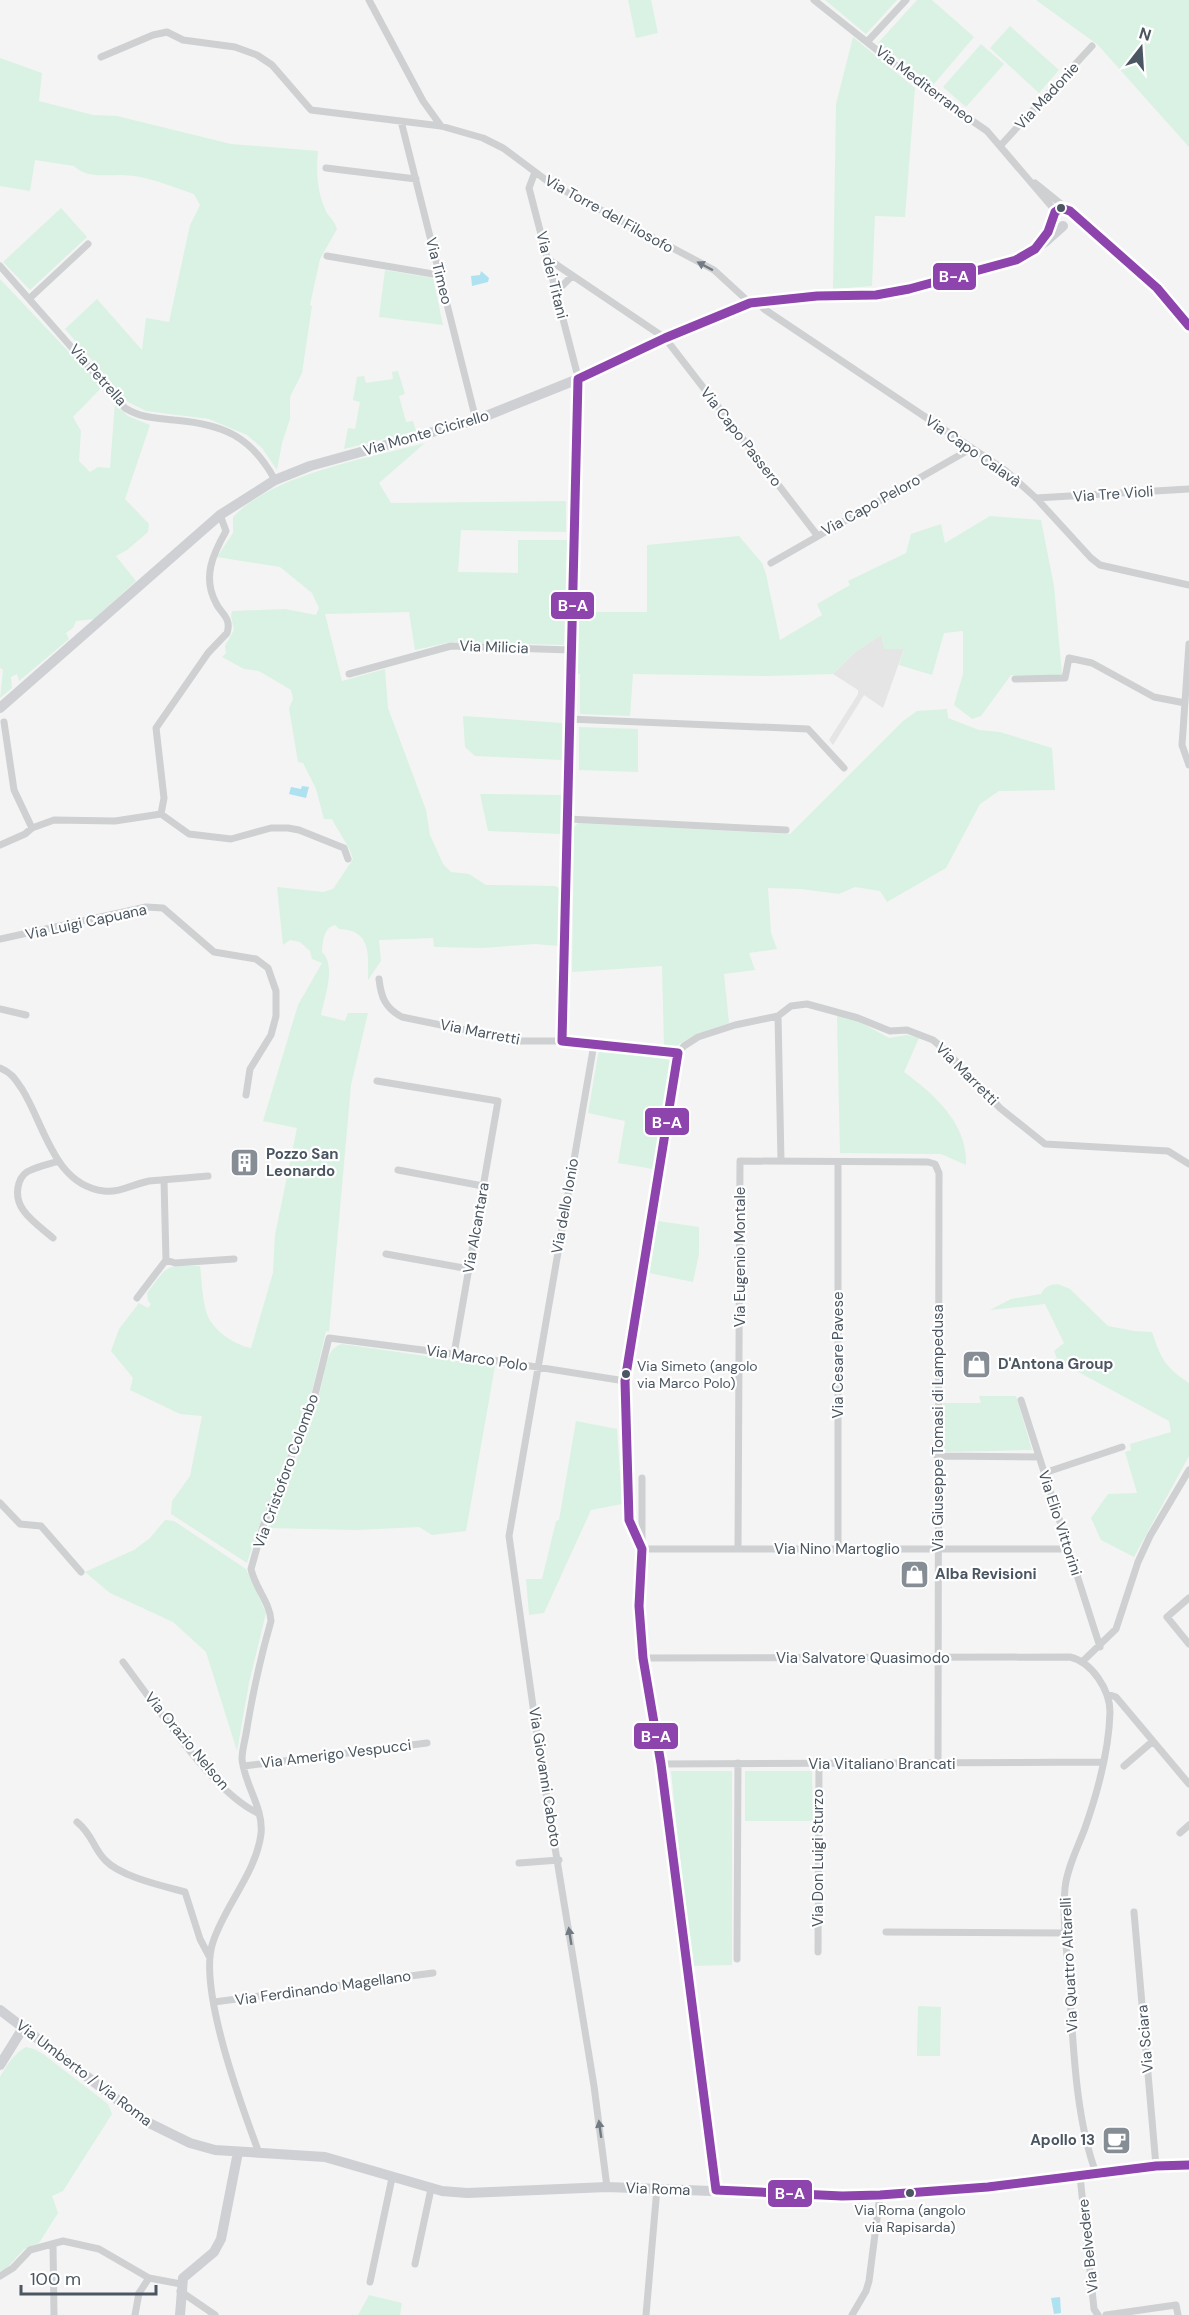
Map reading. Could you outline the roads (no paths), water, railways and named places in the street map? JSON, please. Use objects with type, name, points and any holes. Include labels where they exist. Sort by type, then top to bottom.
[{"type":"street","points":[[369,0],[423,101],[441,126]]},
{"type":"street","name":"Via Mediterraneo","points":[[814,0],[944,103],[987,131],[1028,178]]},
{"type":"street","points":[[867,42],[906,0]]},
{"type":"street","name":"Via Torre del Filosofo","points":[[101,57],[153,35],[167,32],[183,40],[235,47],[257,55],[272,65],[311,110],[441,126],[483,138],[503,148],[550,183],[714,270],[754,302]]},
{"type":"street","name":"Via Madonie","points":[[1001,145],[1092,46]]},
{"type":"street","name":"Via Timeo","points":[[401,122],[476,420]]},
{"type":"street","points":[[326,168],[416,179]]},
{"type":"street","name":"Via dei Titani","points":[[535,172],[529,188],[578,379],[562,1041]]},
{"type":"street","points":[[1028,178],[1069,210],[1157,288],[1189,326]]},
{"type":"street","points":[[1028,178],[1052,207],[1057,224],[1080,227],[1093,233]]},
{"type":"street","points":[[1035,249],[1048,232],[1054,216],[1061,208],[1069,210]]},
{"type":"street","points":[[1065,226],[1072,217],[1069,210]]},
{"type":"street","name":"Via Monte Cicirello","points":[[0,708],[220,515],[275,480],[310,466],[476,420],[578,379],[665,338],[754,302],[817,296],[876,295],[909,289],[1016,260],[1065,226]]},
{"type":"street","points":[[30,298],[88,244]]},
{"type":"street","points":[[327,256],[440,275]]},
{"type":"street","name":"Via Capo Passero","points":[[548,259],[665,338],[817,536]]},
{"type":"street","name":"Via Petrella","points":[[0,267],[30,298],[125,408],[143,417],[211,425],[240,437],[266,463],[275,480]]},
{"type":"street","points":[[556,292],[572,276]]},
{"type":"street","name":"Via Capo Calavà","points":[[754,302],[1006,471],[1036,498],[1091,558],[1100,564],[1189,585]]},
{"type":"street","name":"Via Capo Peloro","points":[[771,563],[972,448]]},
{"type":"street","name":"Via Tre Violi","points":[[1036,498],[1189,489]]},
{"type":"street","points":[[161,814],[164,798],[156,728],[158,722],[229,628],[224,612],[216,604],[209,569],[212,555],[226,531],[220,515]]},
{"type":"street","points":[[1189,644],[1182,745],[1189,765]]},
{"type":"street","name":"Via Milicia","points":[[349,674],[451,646],[571,650]]},
{"type":"street","points":[[1015,679],[1065,678],[1069,658],[1092,663],[1154,697],[1185,703]]},
{"type":"street","points":[[569,719],[808,729],[844,768]]},
{"type":"street","points":[[4,723],[14,790],[32,828]]},
{"type":"street","points":[[0,845],[25,834],[32,828],[54,820],[115,821],[161,814],[189,834],[231,839],[271,828],[299,830],[344,848],[348,859]]},
{"type":"street","points":[[568,819],[786,830]]},
{"type":"street","name":"Via Luigi Capuana","points":[[0,939],[146,907],[163,908],[214,952],[256,959],[268,968],[276,991],[276,1016],[271,1035],[250,1070],[246,1095]]},
{"type":"street","name":"Via Marretti","points":[[379,979],[385,1004],[402,1017],[519,1041],[562,1041],[678,1053],[698,1037],[735,1025],[778,1016],[791,1006],[807,1004],[858,1018],[890,1031],[907,1030],[933,1040],[1000,1108],[1045,1144],[1168,1151],[1189,1164]]},
{"type":"street","points":[[0,1009],[27,1015]]},
{"type":"street","points":[[778,1016],[781,1161]]},
{"type":"street","name":"Via dello Ionio","points":[[537,1367],[594,1044]]},
{"type":"street","points":[[642,1549],[629,1520],[625,1381],[678,1053]]},
{"type":"street","points":[[0,1068],[11,1072],[29,1100],[58,1161],[77,1183],[104,1191],[113,1191],[147,1182],[208,1176]]},
{"type":"street","name":"Via Alcantara","points":[[377,1081],[498,1101],[454,1354]]},
{"type":"street","points":[[54,1238],[23,1212],[17,1197],[18,1186],[24,1175],[30,1170],[58,1161]]},
{"type":"street","name":"Via Eugenio Montale","points":[[738,1549],[740,1161],[928,1162],[935,1164]]},
{"type":"street","name":"Via Cesare Pavese","points":[[838,1162],[838,1549]]},
{"type":"street","name":"Via Giuseppe Tomasi di Lampedusa","points":[[935,1164],[939,1173],[938,1764]]},
{"type":"street","points":[[398,1170],[483,1186]]},
{"type":"street","points":[[137,1298],[166,1260],[164,1180]]},
{"type":"street","points":[[386,1254],[469,1269]]},
{"type":"street","points":[[166,1260],[175,1263],[234,1259]]},
{"type":"street","name":"Via Marco Polo","points":[[329,1338],[454,1354],[625,1381]]},
{"type":"street","name":"Via Cristoforo Colombo","points":[[259,2153],[225,2054],[213,2002],[209,1956],[213,1942],[257,1851],[261,1834],[258,1812],[242,1758],[254,1683],[271,1621],[270,1612],[252,1576],[251,1569],[263,1526],[313,1403],[329,1338]]},
{"type":"street","name":"Via Giovanni Caboto","points":[[537,1367],[509,1536],[540,1756],[594,2086],[608,2187]]},
{"type":"street","name":"Via Elio Vittorini","points":[[1021,1400],[1100,1647]]},
{"type":"street","points":[[1044,1473],[1122,1447]]},
{"type":"street","points":[[937,1456],[1039,1457]]},
{"type":"street","points":[[1189,1470],[1150,1536],[1138,1562],[1116,1629],[1082,1662],[1104,1686],[1107,1694],[1116,1697],[1189,1784]]},
{"type":"street","points":[[642,1478],[639,1606],[643,1658],[662,1764],[716,2190]]},
{"type":"street","points":[[0,1503],[20,1524],[41,1526],[81,1572]]},
{"type":"street","name":"Via Nino Martoglio","points":[[642,1549],[1068,1549]]},
{"type":"street","points":[[1189,1598],[1167,1617],[1189,1644]]},
{"type":"street","name":"Via Salvatore Quasimodo","points":[[643,1658],[1070,1657],[1082,1662]]},
{"type":"street","name":"Via Orazio Nelson","points":[[123,1662],[214,1778],[240,1803],[258,1812]]},
{"type":"street","name":"Via Quattro Altarelli","points":[[1096,2173],[1088,2151],[1074,2056],[1065,1933],[1065,1887],[1096,1795],[1110,1712],[1107,1694]]},
{"type":"street","points":[[1124,1766],[1153,1742]]},
{"type":"street","name":"Via Amerigo Vespucci","points":[[244,1766],[427,1743]]},
{"type":"street","name":"Via Vitaliano Brancati","points":[[662,1764],[1103,1762]]},
{"type":"street","points":[[737,1959],[738,1763]]},
{"type":"street","name":"Via Don Luigi Sturzo","points":[[818,1952],[819,1763]]},
{"type":"street","points":[[77,1822],[86,1829],[103,1858],[111,1866],[151,1882],[185,1892],[200,1939],[209,1956]]},
{"type":"street","points":[[1180,1833],[1189,1825]]},
{"type":"street","points":[[519,1863],[558,1860]]},
{"type":"street","name":"Via Sciara","points":[[1134,1912],[1156,2166]]},
{"type":"street","points":[[885,1932],[1065,1933]]},
{"type":"street","name":"Via Ferdinando Magellano","points":[[213,2002],[433,1973]]},
{"type":"street","name":"Via Umberto / Via Roma","points":[[0,2010],[145,2121],[202,2147],[238,2152]]},
{"type":"street","points":[[0,2065],[22,2028]]},
{"type":"street","points":[[180,2315],[181,2288],[188,2272],[214,2252],[219,2245],[238,2152]]},
{"type":"street","name":"Via Roma","points":[[238,2152],[303,2154],[342,2160],[431,2189],[467,2193],[608,2187],[842,2196],[880,2195],[988,2187],[1156,2166],[1189,2165]]},
{"type":"street","name":"Via Belvedere","points":[[1080,2176],[1094,2309],[1098,2315]]},
{"type":"street","points":[[369,2282],[392,2178]]},
{"type":"street","points":[[646,2315],[657,2188]]},
{"type":"street","points":[[415,2264],[431,2189]]},
{"type":"street","points":[[852,2315],[869,2281],[880,2195]]},
{"type":"street","points":[[0,2276],[13,2268],[30,2250],[70,2242],[99,2249],[149,2278],[181,2288],[215,2315]]},
{"type":"street","points":[[53,2244],[54,2315]]},
{"type":"street","points":[[135,2315],[139,2293],[149,2278]]},
{"type":"street","points":[[1106,2315],[1176,2305],[1178,2315]]},
{"type":"water","points":[[481,271],[489,278],[488,282],[472,286],[471,276],[480,275]]},
{"type":"water","points":[[302,786],[309,787],[306,798],[289,794],[291,787],[301,789]]},
{"type":"water","points":[[1060,2297],[1061,2313],[1054,2314],[1051,2298]]},
{"type":"place","name":"Pozzo San Leonardo","points":[[245,1163]]},
{"type":"place","name":"D'Antona Group","points":[[977,1364]]},
{"type":"place","name":"Via Simeto (angolo via Marco Polo)","points":[[626,1374]]},
{"type":"place","name":"Alba Revisioni","points":[[914,1574]]},
{"type":"place","name":"Apollo 13","points":[[1116,2140]]},
{"type":"place","name":"Via Roma (angolo via Rapisarda)","points":[[910,2193]]}]
